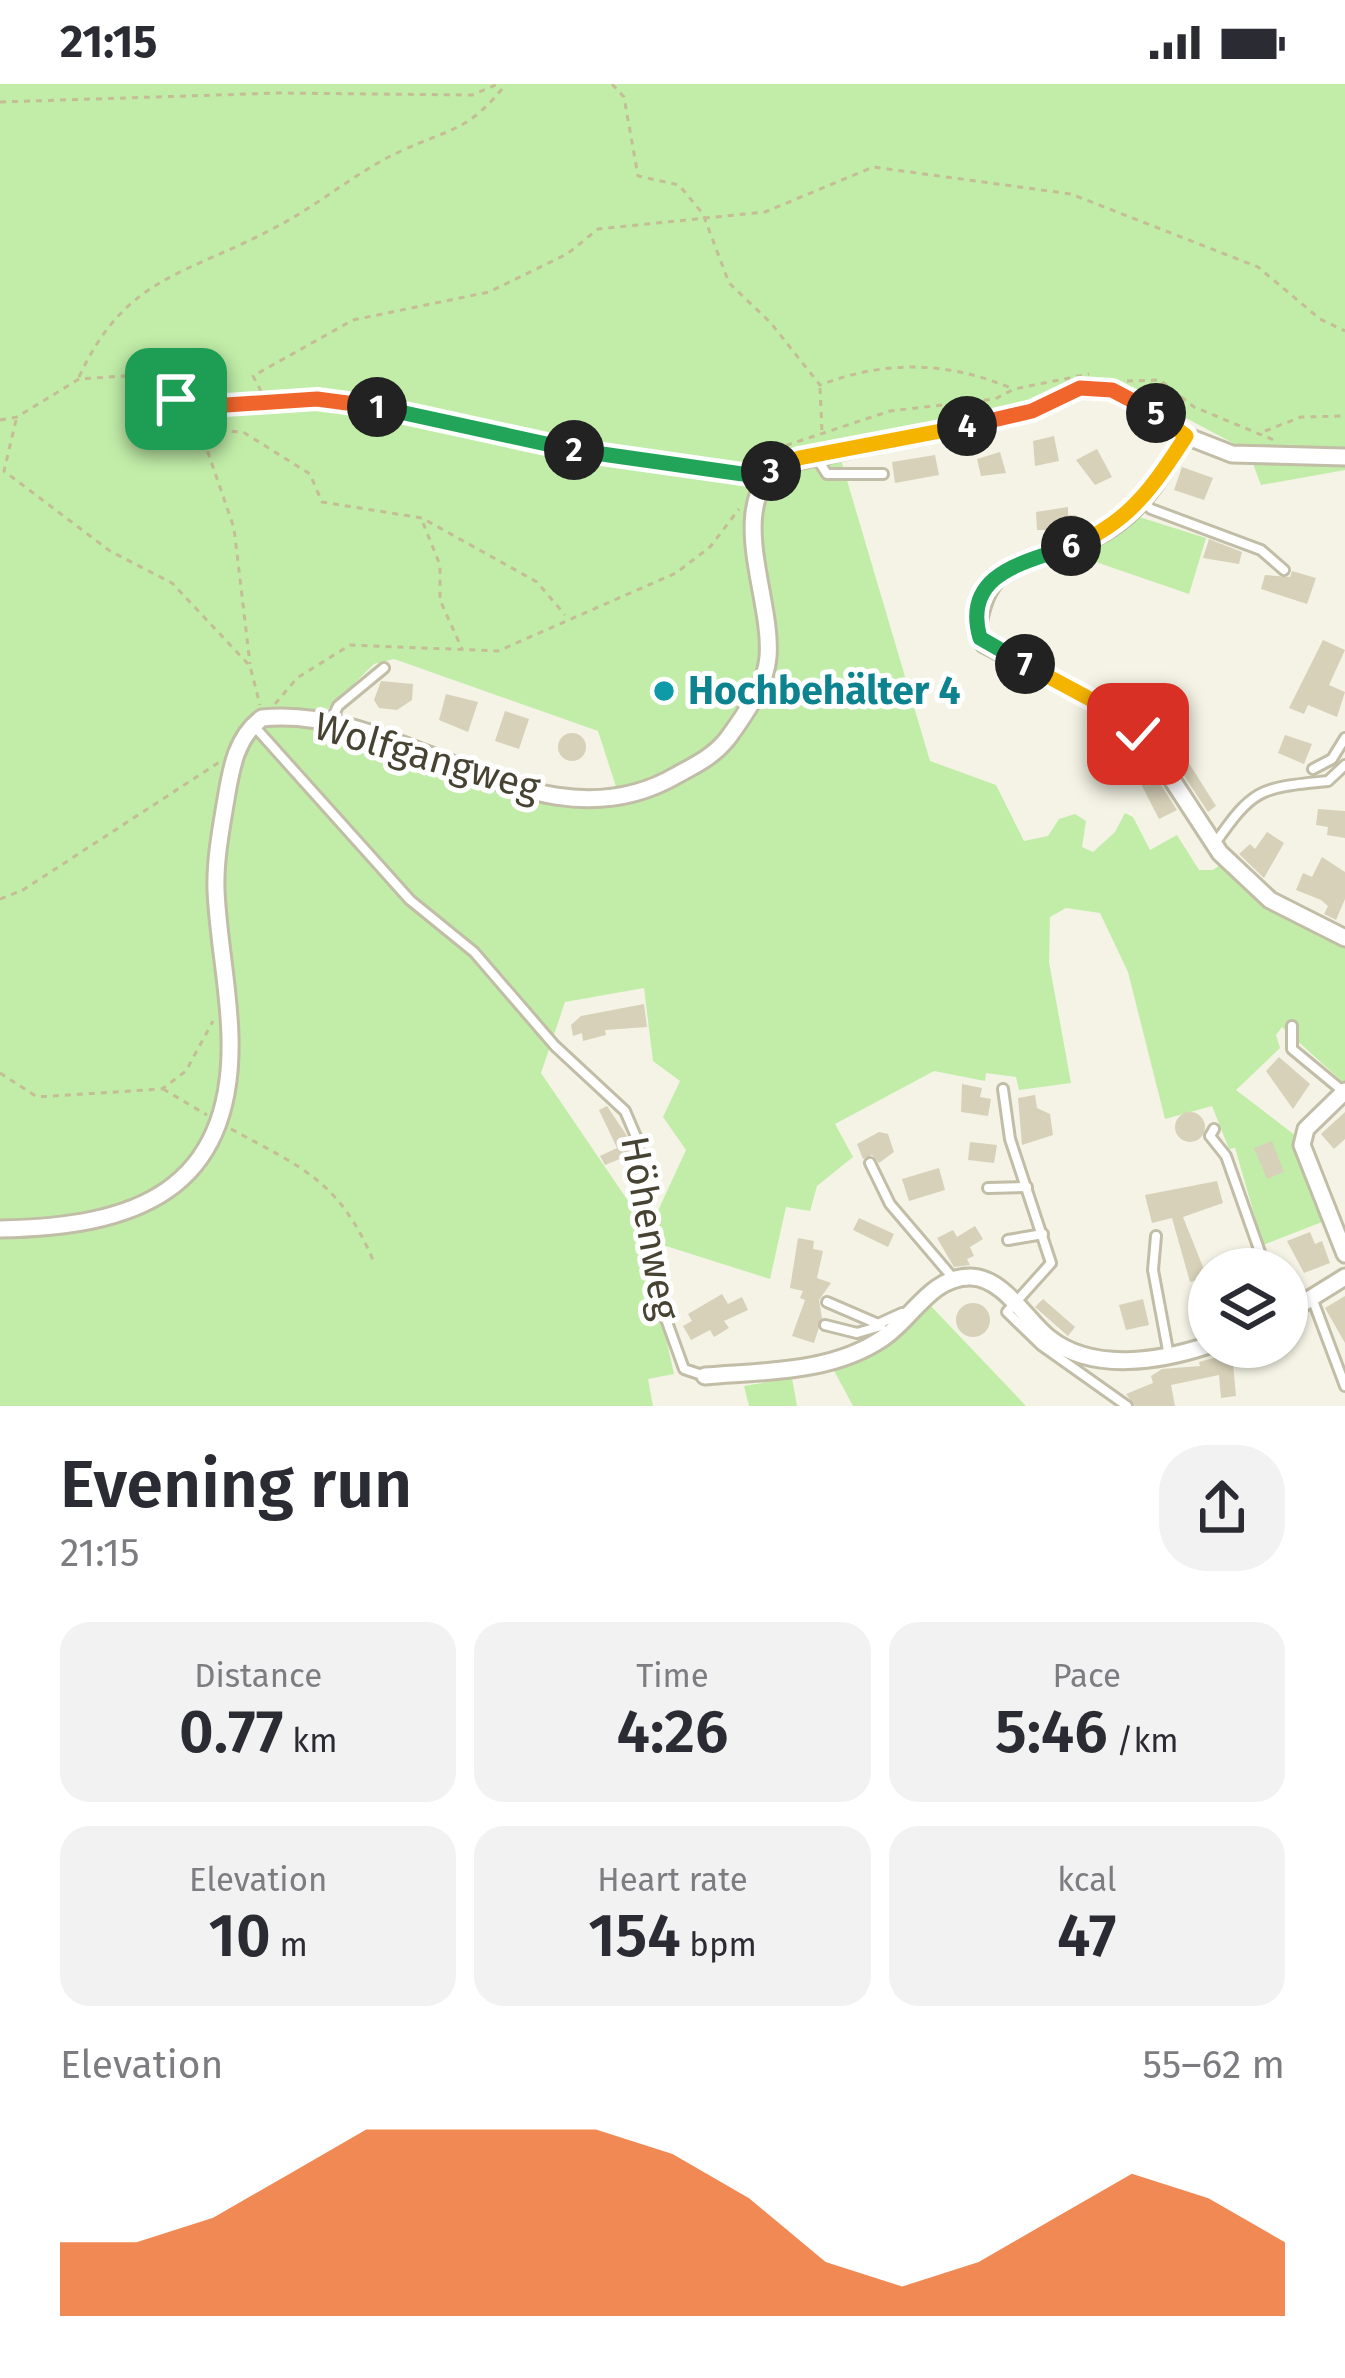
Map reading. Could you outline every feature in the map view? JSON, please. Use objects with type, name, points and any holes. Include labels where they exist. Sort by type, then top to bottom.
[{"type":"street","points":[[764,477],[779,465],[815,456],[1032,411],[1080,388],[1112,390],[1186,436],[1246,457],[1345,457]]},
{"type":"street","points":[[1186,436],[1142,501],[1096,536],[1004,568],[987,590],[977,632],[984,644],[1129,720],[1154,769],[1169,775],[1214,845],[1257,890],[1345,938]]},
{"type":"street","name":"Wolfgangweg","points":[[260,721],[331,723],[530,791],[610,796],[669,780],[716,753],[741,720],[768,660],[754,535],[764,477]]},
{"type":"street","points":[[0,1229],[86,1225],[121,1216],[190,1170],[211,1146],[220,1123],[230,1063],[216,887],[237,750],[260,721]]},
{"type":"street","points":[[1345,1091],[1306,1129],[1302,1145],[1345,1254]]},
{"type":"street","points":[[1308,1300],[1345,1277]]},
{"type":"street","points":[[954,1280],[981,1279],[1013,1302],[1053,1342],[1079,1353],[1127,1361],[1188,1351]]},
{"type":"street","name":"Höhenweg","points":[[705,1376],[792,1370],[853,1354],[887,1336],[923,1298],[954,1280]]},
{"type":"lane","points":[[815,456],[826,474],[883,475]]},
{"type":"lane","points":[[1142,501],[1151,509],[1261,550],[1285,570]]},
{"type":"lane","points":[[331,723],[338,706],[384,668]]},
{"type":"lane","name":"Höhenweg","points":[[260,721],[410,899],[473,952],[555,1046],[625,1111],[638,1139],[645,1224],[673,1349],[684,1369],[705,1376]]},
{"type":"lane","points":[[1313,769],[1332,759],[1345,738]]},
{"type":"lane","points":[[1214,845],[1256,792],[1286,782],[1328,781],[1345,765]]},
{"type":"lane","points":[[1292,1026],[1292,1049],[1345,1091]]},
{"type":"lane","points":[[1004,1089],[1010,1139],[1051,1263],[1013,1302],[1009,1315],[1041,1345],[1127,1406]]},
{"type":"lane","points":[[1214,1129],[1210,1136],[1226,1156],[1259,1248]]},
{"type":"lane","points":[[870,1163],[890,1204],[954,1280]]},
{"type":"lane","points":[[988,1188],[1027,1187]]},
{"type":"lane","points":[[1008,1240],[1043,1234]]},
{"type":"lane","points":[[1156,1236],[1153,1270],[1169,1356]]},
{"type":"lane","points":[[825,1325],[857,1333],[888,1322],[923,1298]]},
{"type":"lane","points":[[1312,1298],[1345,1386]]},
{"type":"lane","points":[[827,1302],[868,1322],[888,1322]]},
{"type":"path","points":[[0,102],[279,93],[472,95],[498,84]]},
{"type":"path","points":[[79,379],[97,338],[154,281],[275,228],[400,151],[460,130],[506,84]]},
{"type":"path","points":[[612,84],[624,97],[638,176],[679,185],[703,214],[729,283],[770,322],[820,385],[822,435]]},
{"type":"path","points":[[267,402],[254,376],[353,320],[489,292],[567,254],[598,229],[684,222],[703,214],[766,212],[873,167],[1071,194],[1258,267],[1320,319],[1345,331]]},
{"type":"path","points":[[820,385],[860,370],[908,364],[979,374],[1014,389]]},
{"type":"path","points":[[0,420],[17,417],[79,379],[124,376],[191,404],[317,399],[384,408],[546,446],[764,477]]},
{"type":"path","points":[[191,404],[234,528],[260,721]]},
{"type":"path","points":[[211,406],[220,431],[243,432],[310,474],[322,502],[422,518],[537,582],[566,616]]},
{"type":"path","points":[[1262,433],[1301,417],[1345,416]]},
{"type":"path","points":[[17,417],[2,473],[110,551],[172,583],[250,666]]},
{"type":"path","points":[[260,721],[297,678],[350,645],[498,651],[566,616],[676,573],[710,548],[740,508]]},
{"type":"path","points":[[422,518],[440,565],[440,600],[463,651]]},
{"type":"path","points":[[0,899],[23,890],[237,750]]},
{"type":"path","points":[[0,1073],[37,1097],[162,1089],[186,1071],[225,989]]},
{"type":"path","points":[[162,1089],[313,1174],[353,1214],[373,1260]]},
{"type":"green space","points":[[0,84],[1345,84],[1345,470],[1261,485],[1248,451],[1150,399],[1098,378],[1031,402],[838,450],[930,761],[996,785],[1024,841],[1048,836],[1059,819],[1075,814],[1086,821],[1082,847],[1093,852],[1115,832],[1125,813],[1133,817],[1150,850],[1177,835],[1199,870],[1213,870],[1227,860],[1257,890],[1345,941],[1345,1084],[1282,1027],[1276,1035],[1280,1048],[1236,1090],[1296,1136],[1298,1159],[1322,1222],[1263,1245],[1235,1148],[1229,1149],[1212,1106],[1165,1119],[1128,972],[1100,913],[1066,908],[1050,917],[1049,962],[1071,1083],[1019,1090],[1016,1077],[986,1073],[985,1081],[934,1071],[835,1124],[853,1157],[817,1186],[810,1211],[786,1207],[770,1279],[644,1239],[674,1374],[648,1379],[653,1406],[0,1406]],"holes":[[[394,659],[598,731],[620,799],[472,779],[340,729],[269,720],[276,711],[321,716],[374,664]],[[644,988],[653,1061],[680,1081],[663,1117],[686,1150],[656,1215],[639,1217],[541,1073],[565,1002]]]},
{"type":"green space","points":[[1136,516],[1206,538],[1189,594],[1093,561],[1082,549]]},
{"type":"green space","points":[[929,1304],[1026,1406],[853,1406],[832,1367]]},
{"type":"green space","points":[[792,1378],[797,1406],[749,1406],[744,1386]]},
{"type":"building","points":[[1054,436],[1059,461],[1035,466],[1033,441]]},
{"type":"building","points":[[1097,449],[1112,477],[1095,485],[1076,460]]},
{"type":"building","points":[[1000,452],[1006,473],[981,476],[977,459]]},
{"type":"building","points":[[935,455],[939,475],[895,483],[892,462]]},
{"type":"building","points":[[1182,467],[1213,478],[1204,500],[1174,490]]},
{"type":"building","points":[[1068,507],[1068,515],[1076,515],[1077,532],[1048,535],[1048,530],[1037,530],[1036,512]]},
{"type":"building","points":[[1209,539],[1242,552],[1239,564],[1203,558]]},
{"type":"building","points":[[1292,571],[1316,578],[1307,604],[1261,589],[1265,575],[1290,577]]},
{"type":"building","points":[[1323,640],[1345,650],[1329,685],[1345,692],[1337,717],[1308,705],[1304,714],[1289,708]]},
{"type":"building","points":[[381,681],[413,684],[412,700],[397,710],[379,708],[374,700]]},
{"type":"building","points":[[446,694],[478,702],[468,732],[439,720]]},
{"type":"building","points":[[1159,703],[1177,713],[1165,735],[1147,725]]},
{"type":"building","points":[[505,711],[529,719],[519,749],[495,741]]},
{"type":"building","points":[[572,733],[582,737],[586,747],[582,757],[572,761],[562,757],[558,747],[562,737]]},
{"type":"building","points":[[1285,735],[1312,744],[1304,764],[1278,753]]},
{"type":"building","points":[[1173,738],[1216,806],[1208,812],[1179,768],[1163,760],[1157,748]]},
{"type":"building","points":[[1147,778],[1161,785],[1177,810],[1159,819],[1140,782]]},
{"type":"building","points":[[1318,809],[1345,811],[1345,838],[1327,835],[1328,827],[1316,825]]},
{"type":"building","points":[[1267,832],[1284,843],[1264,878],[1239,854],[1250,844],[1255,849]]},
{"type":"building","points":[[1322,857],[1345,872],[1345,899],[1336,920],[1324,914],[1328,906],[1321,900],[1296,890],[1303,873],[1312,877]]},
{"type":"building","points":[[644,1004],[647,1027],[605,1030],[606,1035],[583,1041],[582,1033],[573,1036],[571,1025],[581,1016]]},
{"type":"building","points":[[1279,1057],[1310,1084],[1293,1109],[1266,1071]]},
{"type":"building","points":[[962,1084],[982,1088],[980,1097],[991,1099],[988,1116],[961,1112]]},
{"type":"building","points":[[1035,1095],[1037,1108],[1050,1114],[1053,1135],[1022,1145],[1018,1098]]},
{"type":"building","points":[[607,1106],[627,1136],[630,1155],[605,1165],[600,1156],[617,1148],[599,1110]]},
{"type":"building","points":[[1190,1112],[1201,1116],[1205,1127],[1201,1138],[1190,1142],[1179,1138],[1175,1127],[1179,1116]]},
{"type":"building","points":[[1345,1112],[1345,1139],[1334,1149],[1321,1134]]},
{"type":"building","points":[[879,1132],[888,1134],[894,1152],[879,1163],[872,1155],[863,1159],[857,1144]]},
{"type":"building","points":[[1272,1141],[1284,1172],[1267,1179],[1254,1148]]},
{"type":"building","points":[[970,1142],[997,1145],[994,1163],[968,1160]]},
{"type":"building","points":[[939,1168],[945,1190],[909,1201],[902,1179]]},
{"type":"building","points":[[1217,1181],[1223,1203],[1183,1217],[1195,1248],[1188,1248],[1188,1275],[1172,1218],[1152,1223],[1145,1195]]},
{"type":"building","points":[[859,1218],[894,1234],[888,1247],[853,1230]]},
{"type":"building","points":[[975,1226],[983,1239],[970,1247],[974,1256],[967,1259],[970,1265],[954,1267],[937,1238],[953,1230],[957,1237]]},
{"type":"building","points":[[1310,1232],[1315,1244],[1322,1241],[1330,1263],[1308,1271],[1308,1248],[1291,1248],[1287,1241]]},
{"type":"building","points":[[798,1238],[814,1241],[813,1249],[823,1251],[817,1278],[831,1283],[819,1300],[822,1318],[814,1343],[792,1336],[805,1300],[800,1298],[803,1291],[790,1288]]},
{"type":"building","points":[[722,1294],[728,1304],[742,1297],[748,1310],[724,1321],[729,1328],[714,1337],[710,1330],[691,1340],[683,1326],[692,1321],[688,1314]]},
{"type":"building","points":[[1345,1296],[1345,1343],[1325,1308]]},
{"type":"building","points":[[1043,1299],[1075,1327],[1068,1336],[1035,1307]]},
{"type":"building","points":[[1143,1299],[1149,1325],[1126,1330],[1119,1305]]},
{"type":"building","points":[[973,1303],[985,1308],[990,1320],[985,1332],[973,1337],[961,1332],[956,1320],[961,1308]]},
{"type":"building","points":[[1233,1368],[1236,1396],[1221,1398],[1219,1375],[1171,1385],[1175,1406],[1135,1406],[1126,1394],[1153,1383],[1151,1376],[1162,1369]]},
{"type":"place","name":"Hochbehälter 4","points":[[664,691]]},
{"type":"route","points":[[176,399],[211,406],[317,399],[384,408],[546,446],[764,477],[799,458],[848,452],[1032,411],[1080,388],[1112,390],[1186,436],[1146,498],[1110,529],[1004,568],[982,601],[977,632],[984,644],[1129,720],[1138,734]]}]
